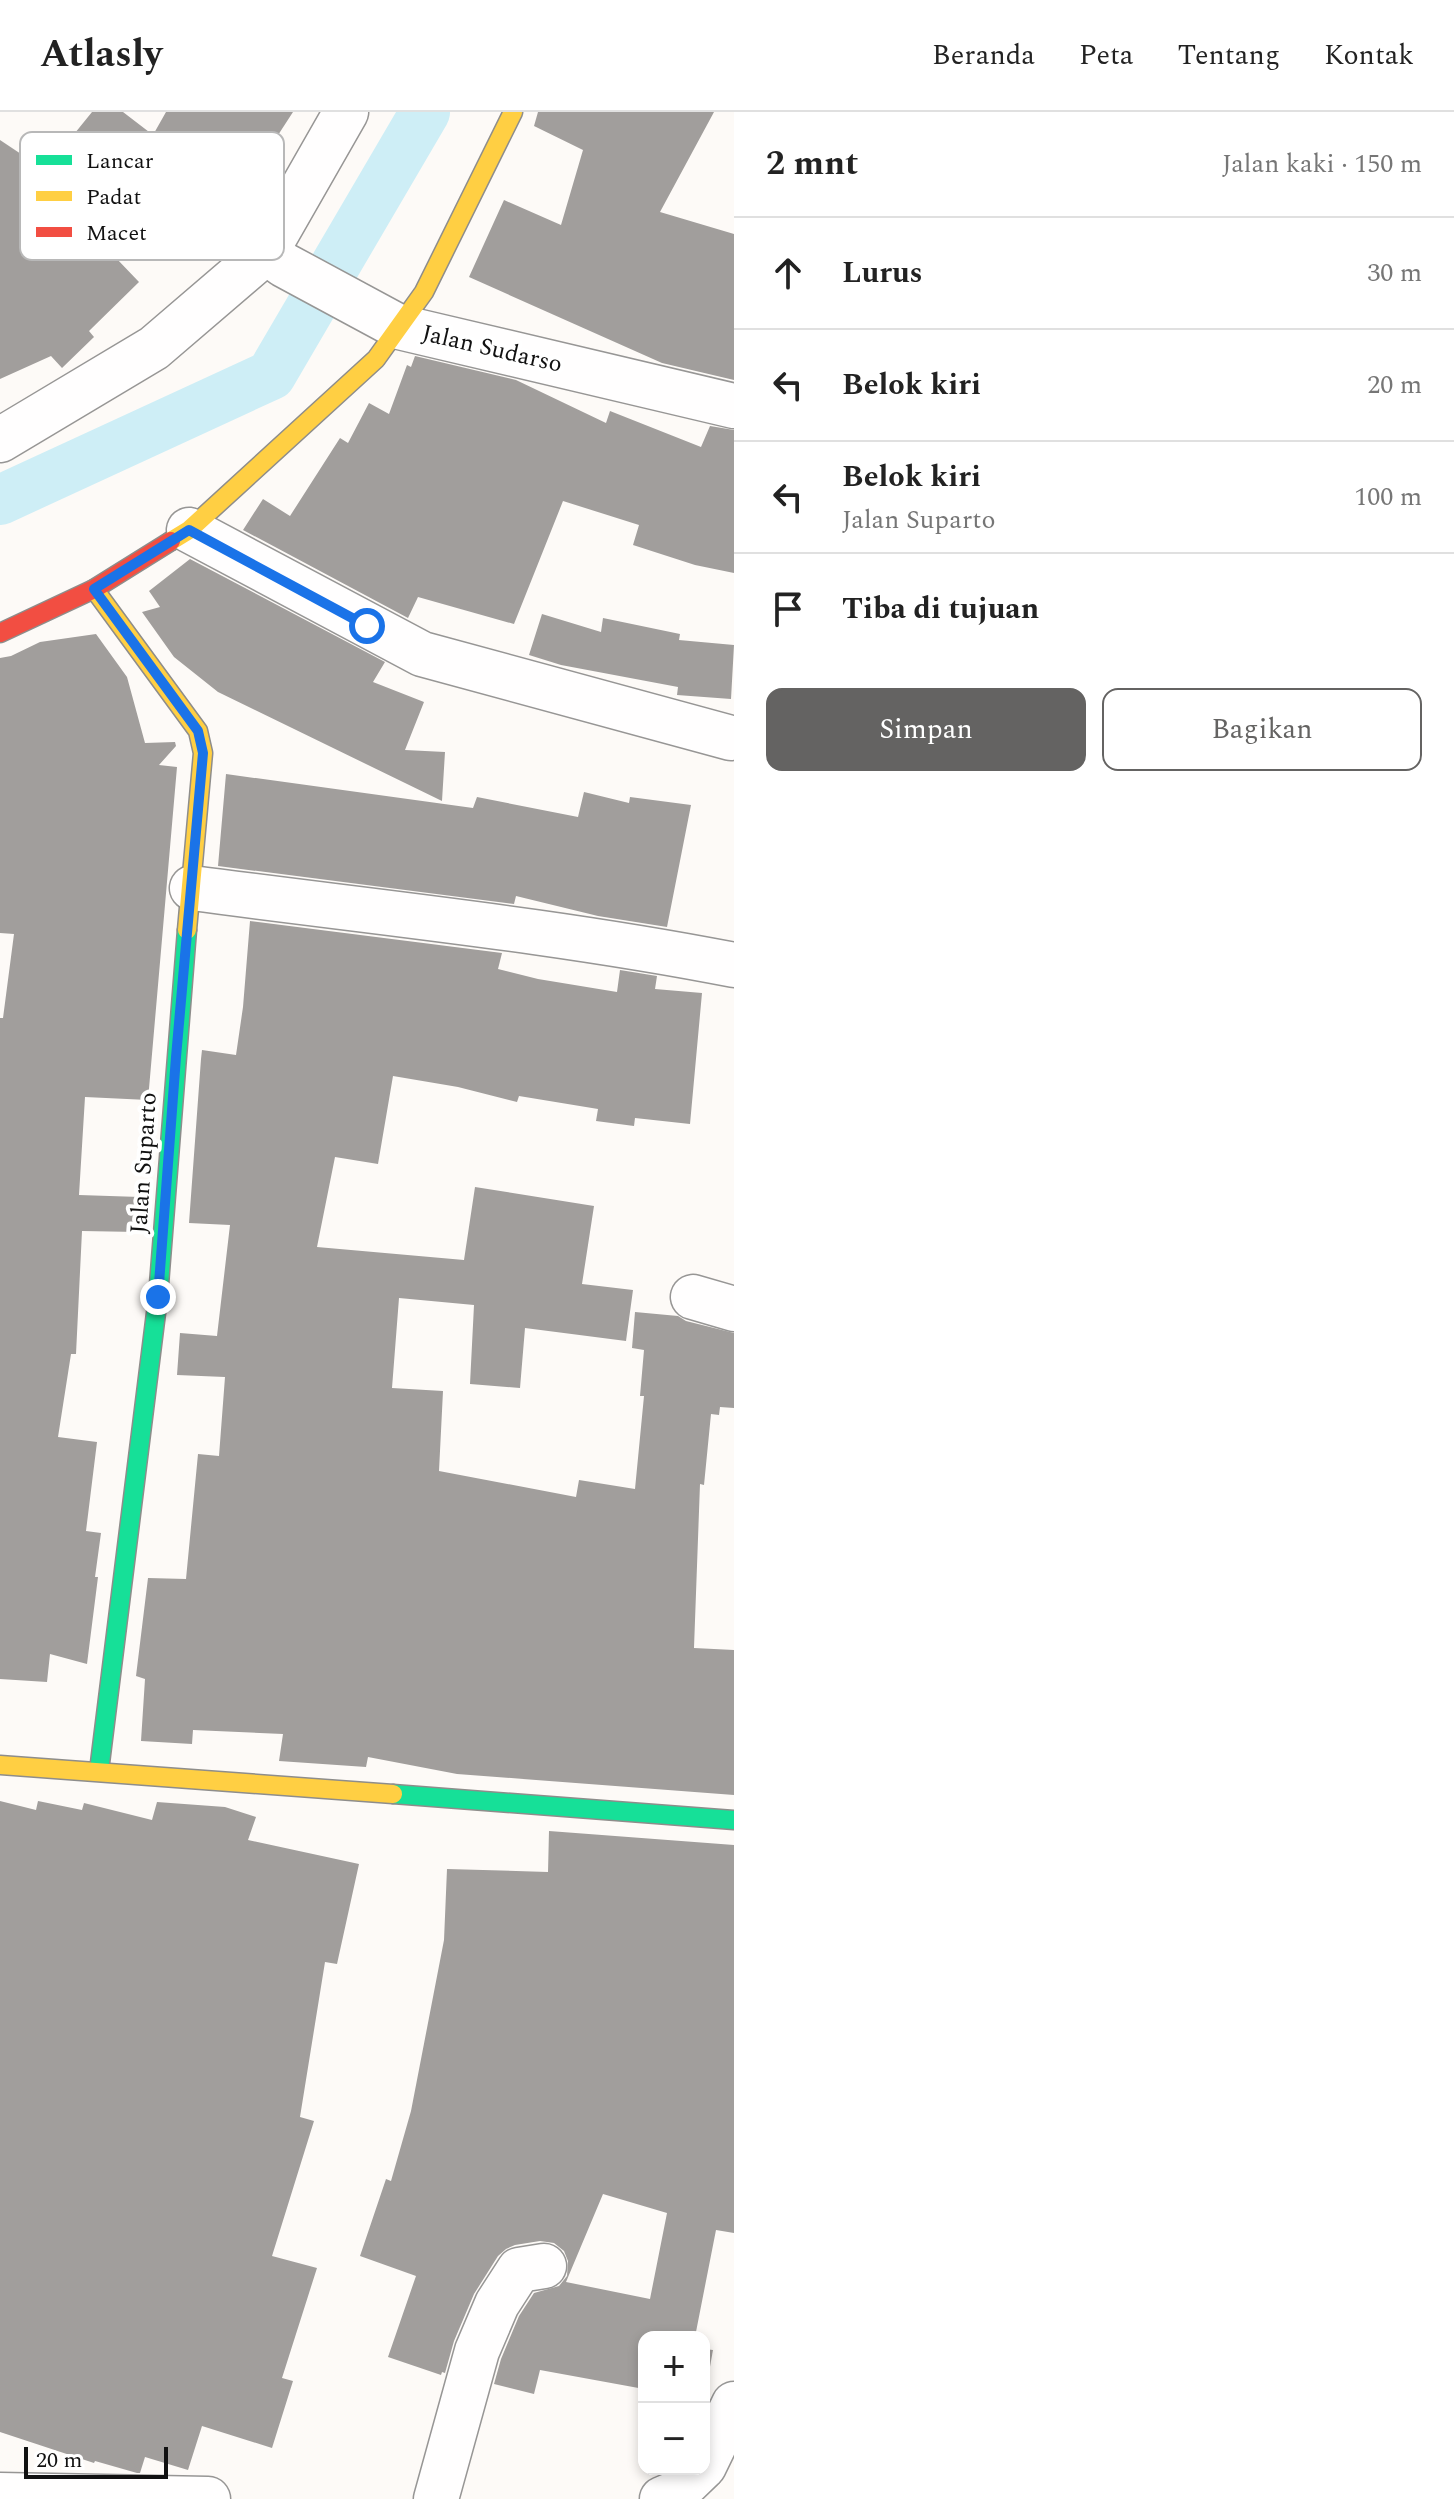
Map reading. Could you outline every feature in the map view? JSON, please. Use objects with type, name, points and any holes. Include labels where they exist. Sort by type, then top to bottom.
[{"type":"street","points":[[284,239],[346,112]]},
{"type":"street","points":[[0,633],[94,589],[189,530],[376,359],[382,318],[424,292],[513,112]]},
{"type":"street","points":[[0,440],[154,348],[272,260]]},
{"type":"street","name":"Jalan Sudarso","points":[[279,260],[382,318],[734,406]]},
{"type":"street","points":[[189,530],[422,654],[731,738]]},
{"type":"street","name":"Jalan Suparto","points":[[94,589],[198,731],[203,753],[158,1297],[99,1771]]},
{"type":"street","points":[[192,888],[487,926],[734,965]]},
{"type":"street","points":[[693,1297],[734,1309]]},
{"type":"street","points":[[0,1765],[734,1820]]},
{"type":"street","points":[[436,2499],[477,2351],[497,2304],[519,2270],[544,2266]]},
{"type":"street","points":[[710,2454],[734,2404]]},
{"type":"street","points":[[662,2499],[676,2493],[695,2475]]},
{"type":"street","points":[[0,2495],[208,2499]]},
{"type":"building","points":[[92,112],[123,112],[149,132],[76,132]]},
{"type":"building","points":[[166,112],[293,112],[280,132],[155,132]]},
{"type":"building","points":[[538,112],[714,112],[660,212],[734,234],[734,380],[662,363],[469,277],[504,200],[561,225],[583,150],[534,126]]},
{"type":"building","points":[[0,140],[20,153],[20,260],[118,260],[139,282],[89,331],[94,337],[62,368],[51,356],[0,379]]},
{"type":"building","points":[[415,356],[516,380],[606,423],[610,411],[701,447],[710,426],[734,430],[734,573],[695,565],[633,545],[639,525],[563,501],[514,624],[418,597],[408,618],[243,530],[263,499],[290,516],[340,438],[348,443],[369,403],[389,414],[407,365],[411,367]]},
{"type":"building","points":[[190,559],[385,662],[373,682],[424,702],[405,750],[445,752],[442,801],[218,692],[174,657],[142,612],[160,607],[149,591]]},
{"type":"building","points":[[542,614],[601,632],[603,618],[680,634],[679,640],[734,645],[731,699],[677,695],[678,687],[561,665],[529,655]]},
{"type":"building","points":[[96,634],[127,677],[145,743],[175,742],[176,746],[159,765],[177,767],[148,1100],[85,1097],[79,1195],[140,1197],[138,1232],[82,1231],[76,1354],[71,1354],[58,1437],[97,1442],[86,1531],[101,1533],[87,1664],[50,1654],[47,1682],[0,1679],[0,1018],[3,1018],[14,934],[0,933],[0,658],[40,642]]},
{"type":"building","points":[[226,774],[473,808],[477,797],[578,817],[584,792],[629,803],[630,797],[691,805],[667,927],[598,916],[516,896],[514,904],[218,866]]},
{"type":"building","points":[[250,921],[502,953],[498,969],[617,992],[620,970],[657,976],[655,989],[702,993],[690,1124],[635,1118],[634,1126],[596,1121],[598,1109],[519,1096],[517,1102],[458,1087],[393,1076],[378,1164],[335,1157],[317,1247],[464,1260],[475,1187],[594,1206],[582,1284],[633,1290],[626,1341],[525,1328],[520,1388],[470,1384],[474,1305],[399,1298],[392,1388],[443,1391],[439,1471],[576,1497],[579,1480],[635,1489],[644,1396],[640,1396],[644,1350],[632,1348],[635,1312],[678,1316],[686,1321],[734,1333],[734,1408],[720,1407],[719,1415],[711,1414],[704,1485],[700,1484],[694,1648],[734,1650],[734,1795],[457,1774],[368,1757],[366,1767],[279,1761],[283,1734],[193,1730],[192,1744],[141,1741],[145,1679],[136,1676],[148,1578],[186,1579],[198,1454],[219,1456],[225,1377],[177,1375],[180,1333],[217,1336],[230,1225],[189,1223],[201,1059],[202,1050],[236,1055]]},
{"type":"building","points":[[0,1801],[36,1810],[38,1801],[82,1810],[84,1803],[152,1820],[157,1802],[225,1807],[256,1817],[248,1840],[359,1864],[337,1964],[325,1962],[300,2117],[314,2121],[272,2256],[317,2268],[282,2378],[293,2381],[272,2448],[202,2426],[188,2470],[145,2457],[140,2473],[137,2473],[94,2463],[0,2432]]},
{"type":"building","points":[[549,1831],[734,1845],[734,2233],[716,2230],[696,2331],[638,2331],[638,2388],[540,2370],[534,2394],[494,2384],[519,2316],[534,2293],[559,2286],[567,2276],[568,2261],[564,2251],[554,2243],[540,2241],[515,2245],[498,2256],[474,2294],[454,2341],[445,2373],[441,2375],[388,2357],[416,2276],[360,2256],[386,2179],[391,2181],[411,2111],[444,1940],[447,1869],[548,1872]],"holes":[[[603,2194],[667,2213],[650,2299],[566,2282]]]},
{"type":"waterway","points":[[0,500],[271,375],[425,112]]},
{"type":"traffic: fast","points":[[99,1771],[158,1297],[187,930]]},
{"type":"traffic: fast","points":[[393,1794],[734,1820]]},
{"type":"traffic: slow","points":[[171,541],[189,530],[376,359],[424,292],[513,112]]},
{"type":"traffic: slow","points":[[94,589],[198,731],[203,753],[187,930]]},
{"type":"traffic: slow","points":[[0,1765],[393,1794]]},
{"type":"traffic: jam","points":[[0,633],[94,589],[171,541]]},
{"type":"route","points":[[158,1297],[203,753],[198,731],[94,589],[189,530],[367,626]]}]
